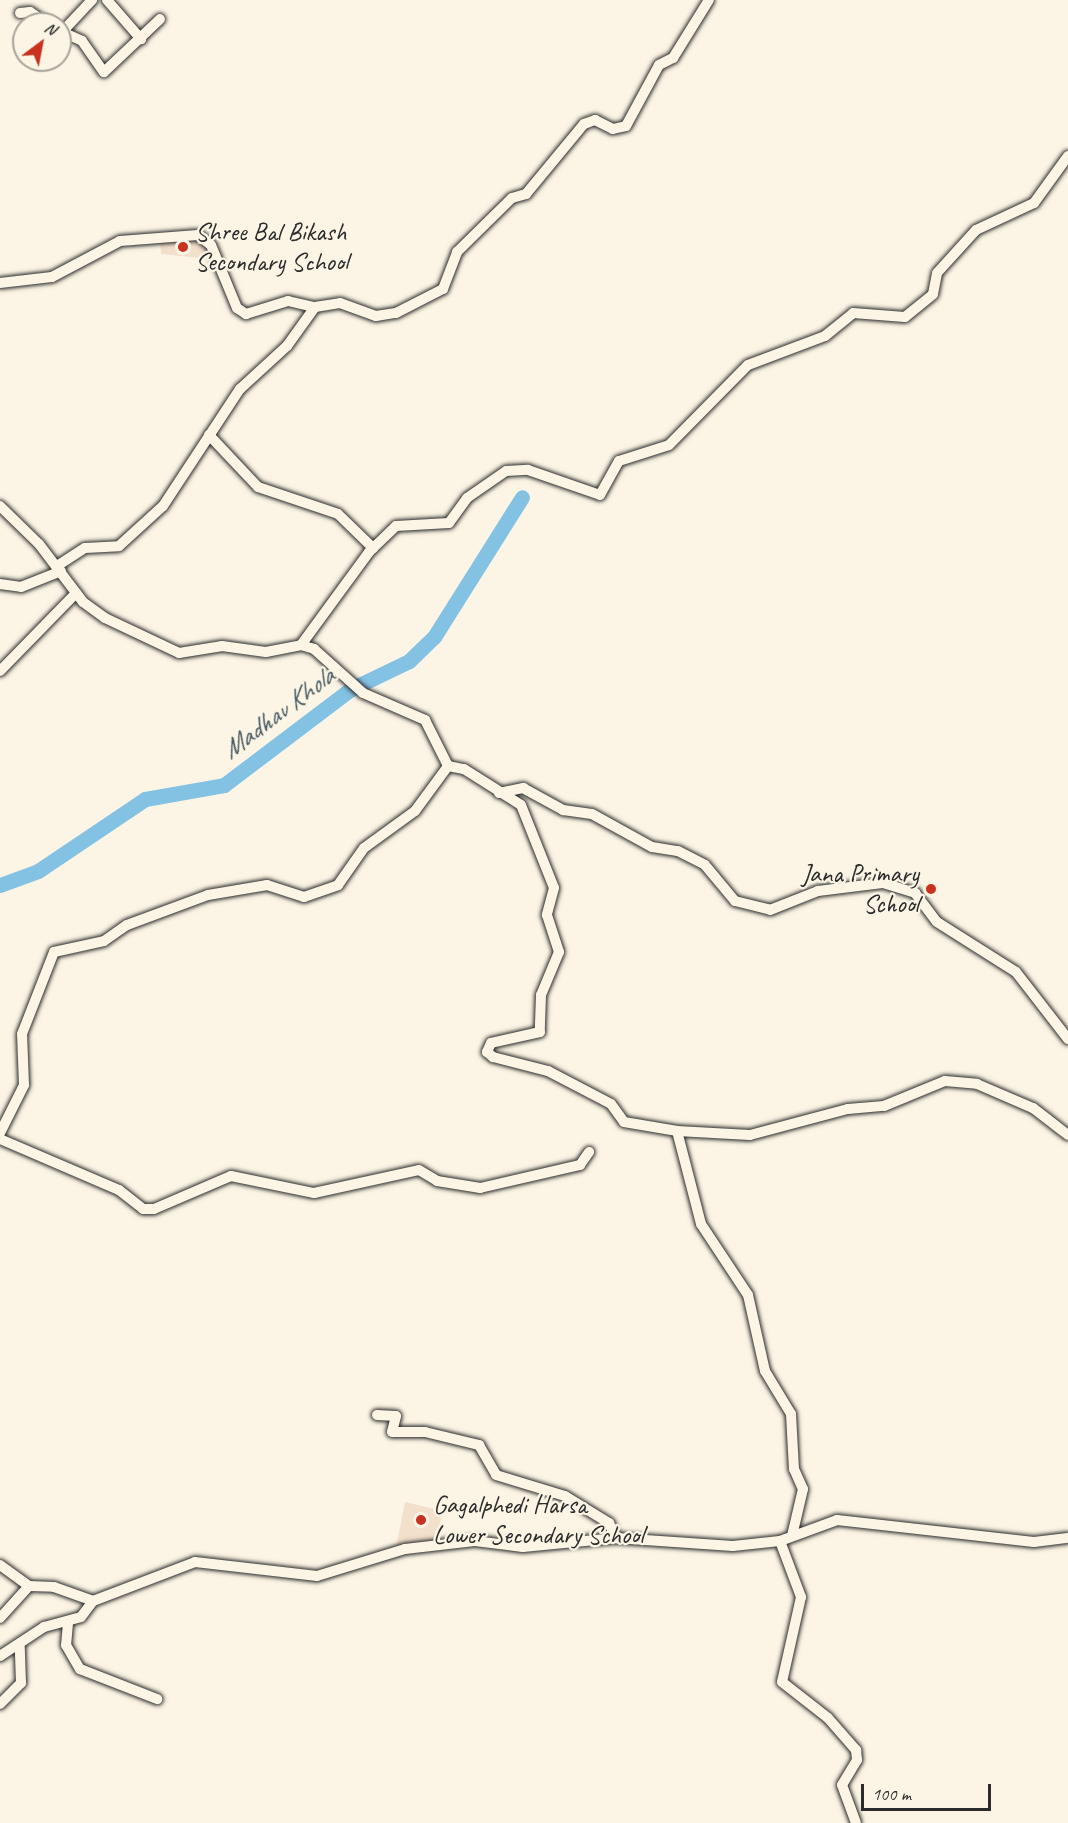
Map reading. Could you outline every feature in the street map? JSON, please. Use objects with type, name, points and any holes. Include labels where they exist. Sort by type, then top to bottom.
[{"type":"street","points":[[107,0],[141,39]]},
{"type":"street","points":[[0,283],[52,277],[120,241],[198,235],[211,245],[241,311],[259,313],[282,302],[315,307],[340,303],[387,316],[443,289],[456,252],[512,198],[526,194],[584,124],[595,120],[613,129],[626,126],[659,65],[673,58],[709,0]]},
{"type":"street","points":[[72,19],[89,1]]},
{"type":"street","points":[[72,36],[82,41],[104,72],[160,19]]},
{"type":"street","points":[[301,645],[373,548],[405,523],[449,523],[467,498],[506,471],[528,470],[600,495],[619,461],[669,445],[748,365],[825,336],[853,313],[905,317],[933,294],[937,273],[976,230],[1034,203],[1068,156]]},
{"type":"street","points":[[0,584],[21,587],[59,568],[85,548],[119,546],[148,522],[176,490],[240,389],[287,346],[315,307]]},
{"type":"street","points":[[209,435],[258,488],[338,514],[373,548]]},
{"type":"street","points":[[0,506],[59,568],[76,593],[105,618],[170,652],[222,646],[266,652],[301,645],[314,650],[363,693],[425,720],[448,766],[522,806],[532,823],[554,888],[548,915],[560,952],[542,995],[540,1032],[496,1041],[487,1052],[499,1060],[548,1071],[602,1098],[624,1122],[676,1131],[750,1135],[848,1109],[884,1106],[945,1080],[977,1084],[1033,1108],[1068,1135]]},
{"type":"street","points":[[0,671],[76,593]]},
{"type":"street","points":[[0,1134],[24,1085],[22,1034],[40,1000],[54,952],[104,941],[127,925],[208,895],[267,885],[304,897],[338,885],[364,848],[415,811],[448,766]]},
{"type":"street","points":[[499,793],[523,788],[563,810],[591,814],[652,847],[678,850],[705,866],[735,901],[770,910],[818,891],[883,883],[915,893],[937,922],[1016,972],[1068,1039]]},
{"type":"street","points":[[676,1131],[701,1224],[748,1295],[765,1371],[791,1414],[794,1469],[803,1489],[792,1536]]},
{"type":"street","points":[[0,1139],[154,1209],[231,1176],[314,1193],[420,1170],[437,1181],[480,1188],[580,1165],[589,1152]]},
{"type":"street","points":[[377,1415],[396,1416],[392,1432],[424,1432],[479,1445],[496,1474],[565,1496],[609,1522],[616,1538]]},
{"type":"street","points":[[0,1656],[20,1647],[44,1627],[68,1623],[81,1617],[93,1601],[195,1562],[317,1576],[405,1549],[475,1541],[523,1547],[616,1538],[723,1546],[780,1541],[837,1520],[1034,1542],[1068,1538]]},
{"type":"street","points":[[780,1541],[801,1597],[782,1682],[828,1718],[855,1750],[857,1760],[842,1785],[856,1823]]},
{"type":"street","points":[[0,1564],[29,1586],[54,1587],[93,1601]]},
{"type":"street","points":[[0,1618],[29,1586]]},
{"type":"street","points":[[68,1623],[66,1645],[80,1669],[157,1699]]},
{"type":"street","points":[[0,1704],[21,1683],[20,1647]]},
{"type":"shaded area","name":"Shree Bal Bikash Secondary School","points":[[204,238],[209,259],[161,254],[160,240]]},
{"type":"shaded area","name":"Gagalphedi Harsa Lower Secondary School","points":[[405,1502],[443,1511],[435,1543],[395,1553]]},
{"type":"waterway","name":"Madhav Khola","points":[[0,885],[38,871],[145,799],[224,785],[351,689],[409,661],[434,637],[522,497]]},
{"type":"place","name":"Shree Bal Bikash Secondary School","points":[[183,247]]},
{"type":"place","name":"Jana Primary School","points":[[931,889]]},
{"type":"place","name":"Gagalphedi Harsa Lower Secondary School","points":[[421,1520]]}]
